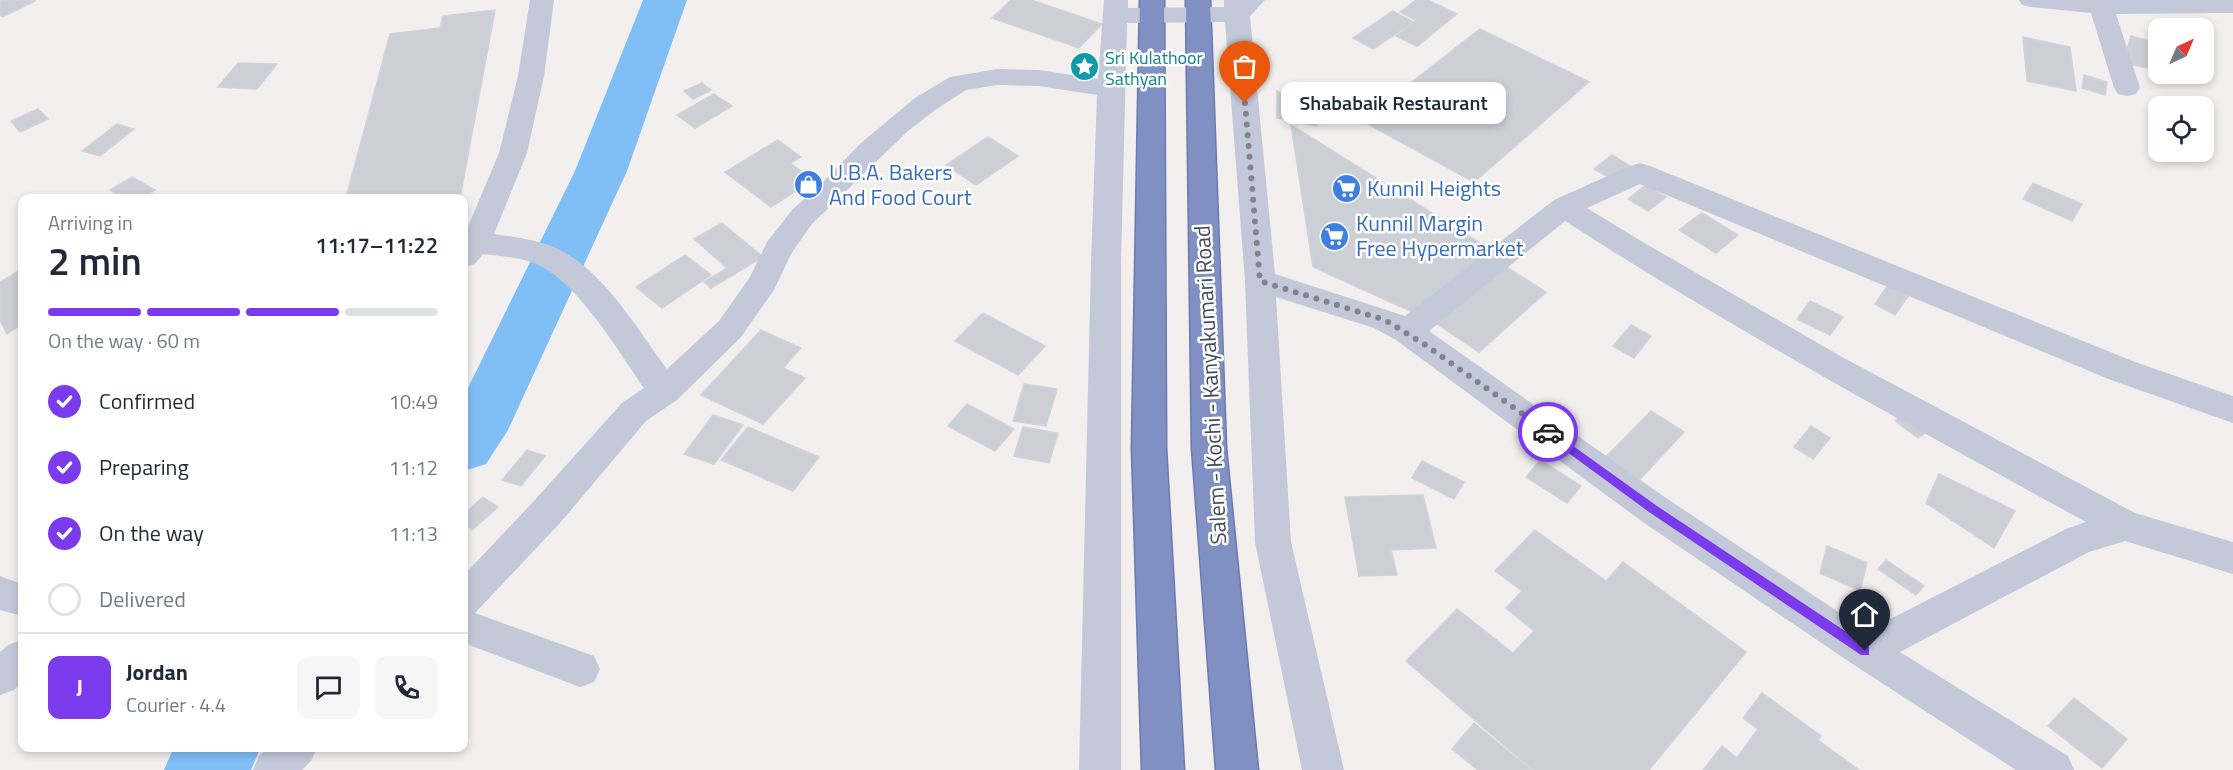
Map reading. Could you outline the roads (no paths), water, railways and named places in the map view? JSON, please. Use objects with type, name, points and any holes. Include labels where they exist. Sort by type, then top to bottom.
[{"type":"highway","points":[[1152,8],[1149,448],[1163,770]]},
{"type":"highway","name":"Salem - Kochi - Kanyakumari Road","points":[[1198,8],[1209,448],[1237,770]]},
{"type":"street","points":[[542,0],[531,76],[513,153],[470,249],[513,248],[551,258],[578,281],[603,309],[665,392]]},
{"type":"street","points":[[2031,0],[2101,8],[2233,6]]},
{"type":"street","points":[[1100,770],[1106,286],[1111,89],[1116,8],[1198,8],[1242,5],[1260,281],[1273,542],[1323,770]]},
{"type":"street","points":[[2101,8],[2127,88]]},
{"type":"street","points":[[468,596],[547,512],[634,412],[665,392],[730,329],[763,282],[778,250],[802,217],[827,195],[871,148],[925,104],[959,83],[997,77],[1039,78],[1111,89]]},
{"type":"street","points":[[1407,332],[1564,207],[1640,173],[2123,371],[2233,410]]},
{"type":"street","points":[[1564,207],[1830,366],[2125,526],[2233,558]]},
{"type":"street","points":[[1260,281],[1385,320],[1407,332],[1653,509],[1865,651],[2052,770]]},
{"type":"street","points":[[1865,651],[2069,544],[2125,526]]},
{"type":"street","points":[[0,593],[18,599]]},
{"type":"street","points":[[468,627],[580,669]]},
{"type":"street","points":[[0,677],[18,661]]},
{"type":"street","points":[[274,770],[292,752]]},
{"type":"waterway","points":[[468,440],[486,413],[601,171],[665,0]]},
{"type":"waterway","points":[[202,770],[219,752]]},
{"type":"place","name":"Sri Kulathoor Sathyan","points":[[1084,67]]},
{"type":"place","name":"Shababaik Restaurant","points":[[1245,103]]},
{"type":"place","name":"U.B.A. Bakers And Food Court","points":[[808,185]]},
{"type":"place","name":"Kunnil Heights","points":[[1346,188]]},
{"type":"place","name":"Kunnil Margin Free Hypermarket","points":[[1335,236]]}]
